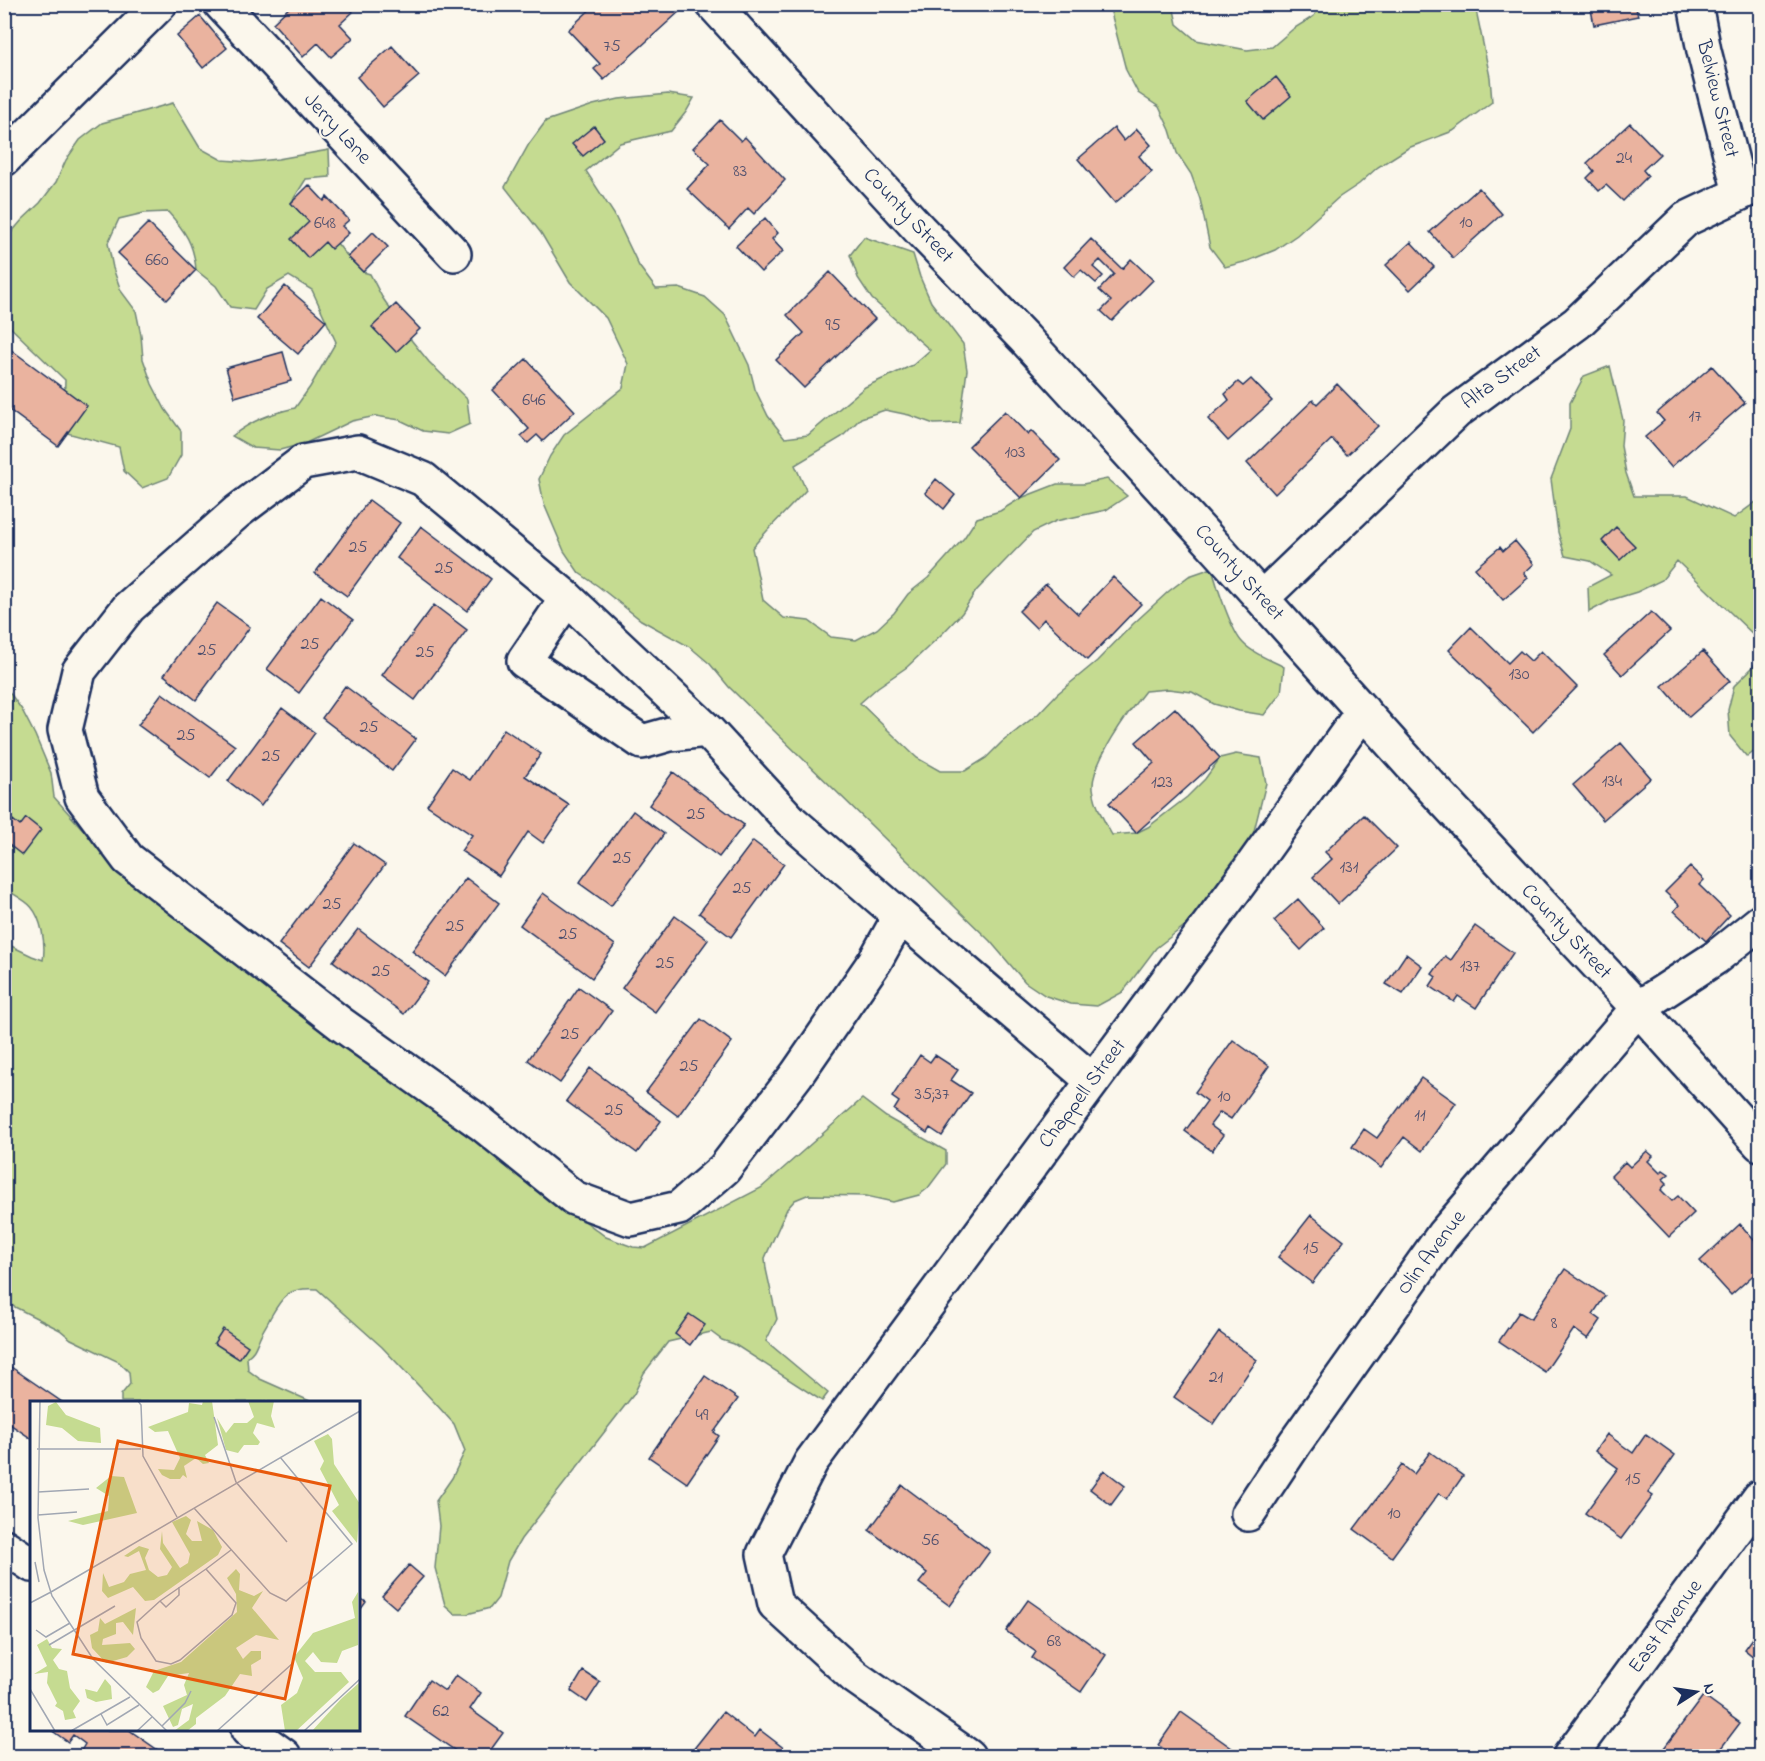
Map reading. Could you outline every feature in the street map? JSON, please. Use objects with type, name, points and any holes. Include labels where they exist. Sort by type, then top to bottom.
[{"type":"street","points":[[4,159],[160,4]]},
{"type":"street","name":"Jerry Lane","points":[[221,4],[454,254]]},
{"type":"street","name":"County Street","points":[[713,4],[920,230],[1025,339],[1761,1144]]},
{"type":"street","name":"Belview Street","points":[[1695,4],[1704,51],[1750,188]]},
{"type":"street","name":"Alta Street","points":[[1262,598],[1456,412],[1577,323],[1686,219],[1750,188]]},
{"type":"street","points":[[900,916],[875,961],[796,1074],[724,1169],[679,1208],[631,1218],[574,1198],[482,1124],[341,1024],[128,859],[82,797],[65,730],[79,671],[129,608],[237,512],[303,462],[358,452],[423,479],[567,598],[707,730],[791,821],[1093,1081]]},
{"type":"street","points":[[567,598],[524,661],[642,742],[670,734],[707,730]]},
{"type":"street","name":"Chappell Street","points":[[968,1756],[855,1677],[775,1604],[764,1554],[811,1462],[1240,883],[1363,711]]},
{"type":"street","name":"Olin Avenue","points":[[1248,1514],[1295,1443],[1443,1234],[1638,1008],[1715,958],[1761,922]]},
{"type":"street","name":"East Avenue","points":[[1570,1756],[1761,1497]]},
{"type":"street","points":[[4,1546],[30,1564]]},
{"type":"street","points":[[249,1731],[284,1756]]},
{"type":"green space","points":[[1109,5],[1173,5],[1177,24],[1196,40],[1247,50],[1272,47],[1293,29],[1314,16],[1320,5],[1475,5],[1490,77],[1492,102],[1453,131],[1408,148],[1378,167],[1338,198],[1297,235],[1275,250],[1225,267],[1210,247],[1200,199],[1191,174],[1177,153],[1170,130],[1159,107],[1138,93],[1126,70]]},
{"type":"green space","points":[[668,94],[694,98],[671,131],[620,143],[586,171],[614,214],[639,266],[656,289],[679,288],[705,297],[725,315],[749,365],[755,389],[768,416],[785,438],[808,435],[865,387],[913,365],[930,350],[872,299],[858,278],[850,255],[864,237],[913,254],[931,302],[963,344],[967,370],[960,423],[934,424],[885,410],[861,418],[842,437],[795,465],[806,490],[752,548],[763,600],[784,618],[809,621],[831,637],[856,640],[877,629],[894,613],[908,594],[928,578],[964,538],[977,518],[1000,511],[1021,498],[1057,484],[1083,484],[1107,479],[1127,496],[1106,510],[1056,521],[1033,532],[976,591],[962,613],[943,633],[907,667],[860,703],[917,758],[940,771],[965,771],[986,758],[1097,661],[1169,591],[1189,576],[1212,568],[1225,608],[1239,638],[1252,650],[1284,667],[1281,693],[1264,715],[1214,704],[1192,692],[1168,689],[1145,691],[1104,752],[1094,777],[1093,788],[1098,807],[1112,835],[1136,833],[1148,827],[1187,797],[1205,779],[1220,758],[1236,754],[1261,758],[1266,783],[1248,855],[1200,914],[1156,948],[1123,992],[1097,1006],[1071,1004],[1046,996],[1025,982],[990,941],[729,687],[710,664],[690,647],[641,620],[579,573],[564,551],[544,504],[539,479],[564,435],[623,388],[628,364],[606,318],[570,282],[541,233],[505,187],[529,144],[546,121],[619,99]]},
{"type":"green space","points":[[173,103],[200,148],[222,160],[250,162],[329,150],[330,177],[306,179],[291,203],[309,221],[333,238],[363,272],[370,274],[382,297],[412,341],[429,362],[467,399],[470,424],[448,434],[423,431],[400,420],[376,416],[352,421],[306,443],[280,450],[253,448],[232,436],[262,418],[295,408],[336,342],[312,290],[289,276],[267,289],[254,310],[230,307],[216,286],[196,270],[188,238],[168,212],[144,213],[119,219],[108,243],[121,291],[136,311],[143,359],[152,384],[165,409],[181,431],[181,455],[168,478],[142,488],[124,471],[119,447],[67,433],[64,407],[65,380],[5,322],[5,240],[40,203],[56,182],[66,160],[80,140],[102,123]]},
{"type":"green space","points":[[1610,366],[1623,420],[1621,446],[1626,473],[1634,496],[1687,496],[1734,518],[1760,499],[1760,641],[1677,561],[1662,580],[1637,592],[1611,600],[1589,612],[1588,587],[1611,575],[1590,561],[1565,556],[1558,532],[1551,479],[1570,429],[1570,403],[1584,376]]},
{"type":"green space","points":[[1760,655],[1760,747],[1747,757],[1730,736],[1728,710],[1734,686],[1752,668]]},
{"type":"green space","points":[[5,686],[22,710],[35,735],[51,773],[54,797],[111,861],[606,1237],[633,1247],[645,1248],[761,1188],[862,1099],[886,1117],[946,1151],[946,1164],[928,1188],[919,1195],[893,1202],[866,1196],[807,1195],[795,1200],[787,1209],[765,1258],[777,1319],[766,1341],[828,1393],[822,1401],[734,1344],[722,1340],[711,1332],[668,1342],[644,1373],[634,1394],[521,1539],[508,1561],[498,1598],[490,1608],[467,1614],[455,1614],[445,1605],[435,1568],[439,1526],[436,1501],[452,1478],[465,1451],[454,1424],[382,1347],[317,1289],[300,1289],[283,1298],[252,1353],[247,1357],[248,1370],[260,1379],[310,1401],[121,1401],[121,1395],[130,1384],[129,1372],[119,1362],[71,1339],[60,1330],[5,1302],[5,943],[43,960],[44,949],[43,935],[37,915],[29,905],[5,889]]},
{"type":"building","points":[[293,4],[347,4],[353,12],[340,24],[353,38],[331,57],[318,43],[303,57],[273,23]]},
{"type":"building","points":[[596,4],[673,4],[679,12],[604,80],[594,69],[600,64],[568,30]]},
{"type":"building","points":[[1590,4],[1635,4],[1638,16],[1594,25]]},
{"type":"building","points":[[200,16],[227,48],[203,68],[177,36]]},
{"type":"building","points":[[392,46],[419,76],[383,107],[357,77]]},
{"type":"building","points":[[1276,77],[1291,96],[1263,120],[1247,101]]},
{"type":"building","points":[[720,120],[741,141],[745,137],[785,180],[754,214],[748,208],[729,229],[687,189],[710,164],[693,148]]},
{"type":"building","points":[[1630,123],[1660,154],[1643,170],[1648,176],[1623,201],[1606,185],[1599,191],[1587,178],[1594,171],[1587,163]]},
{"type":"building","points":[[594,126],[604,139],[583,156],[572,144]]},
{"type":"building","points":[[1114,128],[1124,141],[1137,129],[1151,145],[1139,156],[1152,172],[1115,203],[1078,159]]},
{"type":"building","points":[[309,185],[324,201],[327,197],[349,220],[342,226],[349,233],[331,249],[325,242],[308,258],[291,239],[309,222],[291,203]]},
{"type":"building","points":[[1479,188],[1502,214],[1453,258],[1430,232]]},
{"type":"building","points":[[765,218],[778,233],[772,239],[783,251],[761,272],[736,246]]},
{"type":"building","points":[[148,223],[196,270],[167,300],[118,253]]},
{"type":"building","points":[[373,232],[388,247],[363,272],[348,257]]},
{"type":"building","points":[[1091,239],[1122,269],[1131,259],[1153,280],[1112,321],[1101,311],[1111,301],[1099,290],[1114,274],[1100,260],[1093,267],[1103,276],[1096,283],[1081,270],[1074,277],[1064,267]]},
{"type":"building","points":[[1411,242],[1434,267],[1410,290],[1386,265]]},
{"type":"building","points":[[830,272],[875,319],[804,388],[776,360],[804,333],[787,315]]},
{"type":"building","points":[[285,286],[326,321],[298,354],[257,319]]},
{"type":"building","points":[[396,304],[420,329],[396,352],[372,327]]},
{"type":"building","points":[[6,346],[87,406],[58,446],[4,406],[4,349]]},
{"type":"building","points":[[283,352],[291,381],[235,397],[226,368]]},
{"type":"building","points":[[526,359],[575,411],[543,441],[537,435],[528,443],[521,436],[529,429],[493,390]]},
{"type":"building","points":[[1712,366],[1745,403],[1671,467],[1645,437],[1664,421],[1657,413]]},
{"type":"building","points":[[1251,379],[1272,401],[1228,441],[1208,419],[1229,400],[1225,394],[1238,382],[1243,386]]},
{"type":"building","points":[[1337,384],[1378,426],[1347,455],[1332,439],[1275,494],[1247,463],[1313,400],[1317,404]]},
{"type":"building","points":[[1005,411],[1028,435],[1031,431],[1060,460],[1021,498],[969,446]]},
{"type":"building","points":[[936,479],[955,495],[944,509],[925,493]]},
{"type":"building","points":[[369,500],[400,523],[347,596],[315,573]]},
{"type":"building","points":[[421,526],[491,579],[467,611],[397,558]]},
{"type":"building","points":[[1616,527],[1635,546],[1620,560],[1602,541]]},
{"type":"building","points":[[1515,541],[1534,564],[1524,573],[1528,578],[1503,600],[1475,568],[1500,547],[1503,551]]},
{"type":"building","points":[[1113,577],[1141,604],[1087,660],[1044,619],[1036,628],[1019,611],[1046,584],[1078,614]]},
{"type":"building","points":[[321,596],[353,620],[299,693],[267,669]]},
{"type":"building","points":[[217,603],[250,627],[196,700],[164,675]]},
{"type":"building","points":[[434,605],[467,630],[415,700],[382,675]]},
{"type":"building","points":[[1651,612],[1670,631],[1622,675],[1604,655]]},
{"type":"building","points":[[1471,627],[1508,663],[1520,651],[1531,661],[1541,651],[1577,687],[1533,732],[1449,650]]},
{"type":"building","points":[[1703,651],[1730,681],[1689,717],[1662,686]]},
{"type":"building","points":[[345,686],[416,739],[392,771],[322,718]]},
{"type":"building","points":[[162,693],[235,746],[210,778],[138,725]]},
{"type":"building","points":[[282,708],[315,733],[261,806],[228,781]]},
{"type":"building","points":[[1175,708],[1220,758],[1136,833],[1109,803],[1154,763],[1136,742]]},
{"type":"building","points":[[504,729],[541,754],[525,776],[569,805],[543,843],[528,832],[499,876],[461,851],[472,835],[427,805],[452,768],[470,780]]},
{"type":"building","points":[[1621,743],[1651,778],[1603,820],[1573,785]]},
{"type":"building","points":[[673,772],[744,825],[719,857],[649,805]]},
{"type":"building","points":[[633,811],[664,834],[611,906],[579,883]]},
{"type":"building","points":[[1364,815],[1397,848],[1338,904],[1313,877],[1332,859],[1325,852]]},
{"type":"building","points":[[26,818],[41,830],[22,855],[4,841],[4,832],[13,820],[20,826]]},
{"type":"building","points":[[753,841],[784,864],[731,937],[699,913]]},
{"type":"building","points":[[354,843],[385,865],[309,967],[279,944]]},
{"type":"building","points":[[1690,867],[1704,880],[1699,885],[1730,915],[1706,941],[1674,911],[1679,905],[1665,892]]},
{"type":"building","points":[[466,878],[499,903],[445,976],[412,951]]},
{"type":"building","points":[[543,893],[615,945],[592,978],[520,925]]},
{"type":"building","points":[[1298,899],[1324,928],[1301,950],[1274,921]]},
{"type":"building","points":[[675,916],[708,940],[655,1012],[622,988]]},
{"type":"building","points":[[1475,926],[1513,953],[1476,1008],[1458,996],[1454,1002],[1430,986],[1436,977],[1432,974],[1445,956],[1451,960]]},
{"type":"building","points":[[358,929],[428,982],[404,1014],[333,961]]},
{"type":"building","points":[[1406,954],[1422,966],[1403,994],[1386,984]]},
{"type":"building","points":[[579,987],[612,1011],[560,1083],[528,1060]]},
{"type":"building","points":[[701,1019],[732,1042],[678,1116],[646,1092]]},
{"type":"building","points":[[1233,1040],[1269,1066],[1231,1119],[1220,1112],[1210,1125],[1223,1135],[1212,1151],[1185,1131],[1207,1101],[1195,1092]]},
{"type":"building","points":[[920,1055],[930,1062],[935,1055],[958,1070],[951,1080],[971,1093],[942,1136],[930,1128],[927,1133],[894,1110],[899,1102],[892,1097]]},
{"type":"building","points":[[590,1068],[661,1121],[637,1153],[566,1101]]},
{"type":"building","points":[[1421,1078],[1456,1103],[1422,1151],[1404,1137],[1381,1168],[1352,1147],[1364,1129],[1377,1138]]},
{"type":"building","points":[[1647,1151],[1653,1156],[1648,1161],[1660,1173],[1663,1170],[1669,1174],[1663,1179],[1667,1183],[1661,1190],[1672,1201],[1678,1196],[1694,1213],[1669,1237],[1611,1176],[1625,1162],[1630,1167]]},
{"type":"building","points":[[1311,1215],[1344,1241],[1312,1283],[1278,1257]]},
{"type":"building","points":[[1740,1224],[1760,1247],[1760,1269],[1731,1295],[1700,1261]]},
{"type":"building","points":[[1565,1269],[1605,1296],[1593,1314],[1601,1320],[1588,1339],[1574,1329],[1545,1372],[1499,1341],[1519,1312],[1531,1319]]},
{"type":"building","points":[[689,1314],[705,1325],[690,1345],[675,1334]]},
{"type":"building","points":[[223,1329],[248,1346],[239,1359],[214,1343]]},
{"type":"building","points":[[1219,1332],[1257,1360],[1213,1424],[1174,1397]]},
{"type":"building","points":[[11,1367],[61,1401],[30,1401],[30,1438],[4,1420],[4,1376]]},
{"type":"building","points":[[705,1376],[738,1399],[714,1432],[719,1436],[687,1483],[649,1457]]},
{"type":"building","points":[[1607,1434],[1633,1453],[1646,1434],[1675,1455],[1648,1493],[1653,1496],[1621,1539],[1585,1513],[1618,1468],[1595,1451]]},
{"type":"building","points":[[1430,1452],[1463,1476],[1447,1499],[1439,1493],[1392,1557],[1354,1529],[1402,1465],[1414,1474]]},
{"type":"building","points":[[1104,1470],[1125,1486],[1111,1505],[1090,1489]]},
{"type":"building","points":[[902,1485],[990,1551],[950,1606],[919,1583],[927,1573],[869,1530]]},
{"type":"building","points":[[409,1565],[423,1577],[396,1608],[382,1596]]},
{"type":"building","points":[[360,1598],[366,1602],[360,1610]]},
{"type":"building","points":[[1028,1600],[1106,1655],[1081,1692],[1032,1658],[1036,1652],[1006,1631]]},
{"type":"building","points":[[1760,1627],[1760,1662],[1744,1649]]},
{"type":"building","points":[[583,1671],[600,1682],[587,1702],[571,1691]]},
{"type":"building","points":[[456,1675],[481,1693],[470,1709],[503,1733],[487,1755],[489,1756],[463,1756],[405,1716],[429,1680],[445,1691]]},
{"type":"building","points":[[1703,1696],[1740,1723],[1715,1756],[1658,1756]]},
{"type":"building","points":[[723,1712],[755,1737],[760,1730],[794,1756],[688,1756]]},
{"type":"building","points":[[1181,1712],[1243,1756],[1174,1756],[1158,1745]]},
{"type":"building","points":[[52,1731],[130,1731],[162,1753],[160,1756],[89,1756],[81,1751],[85,1744],[73,1735],[68,1742]]}]
